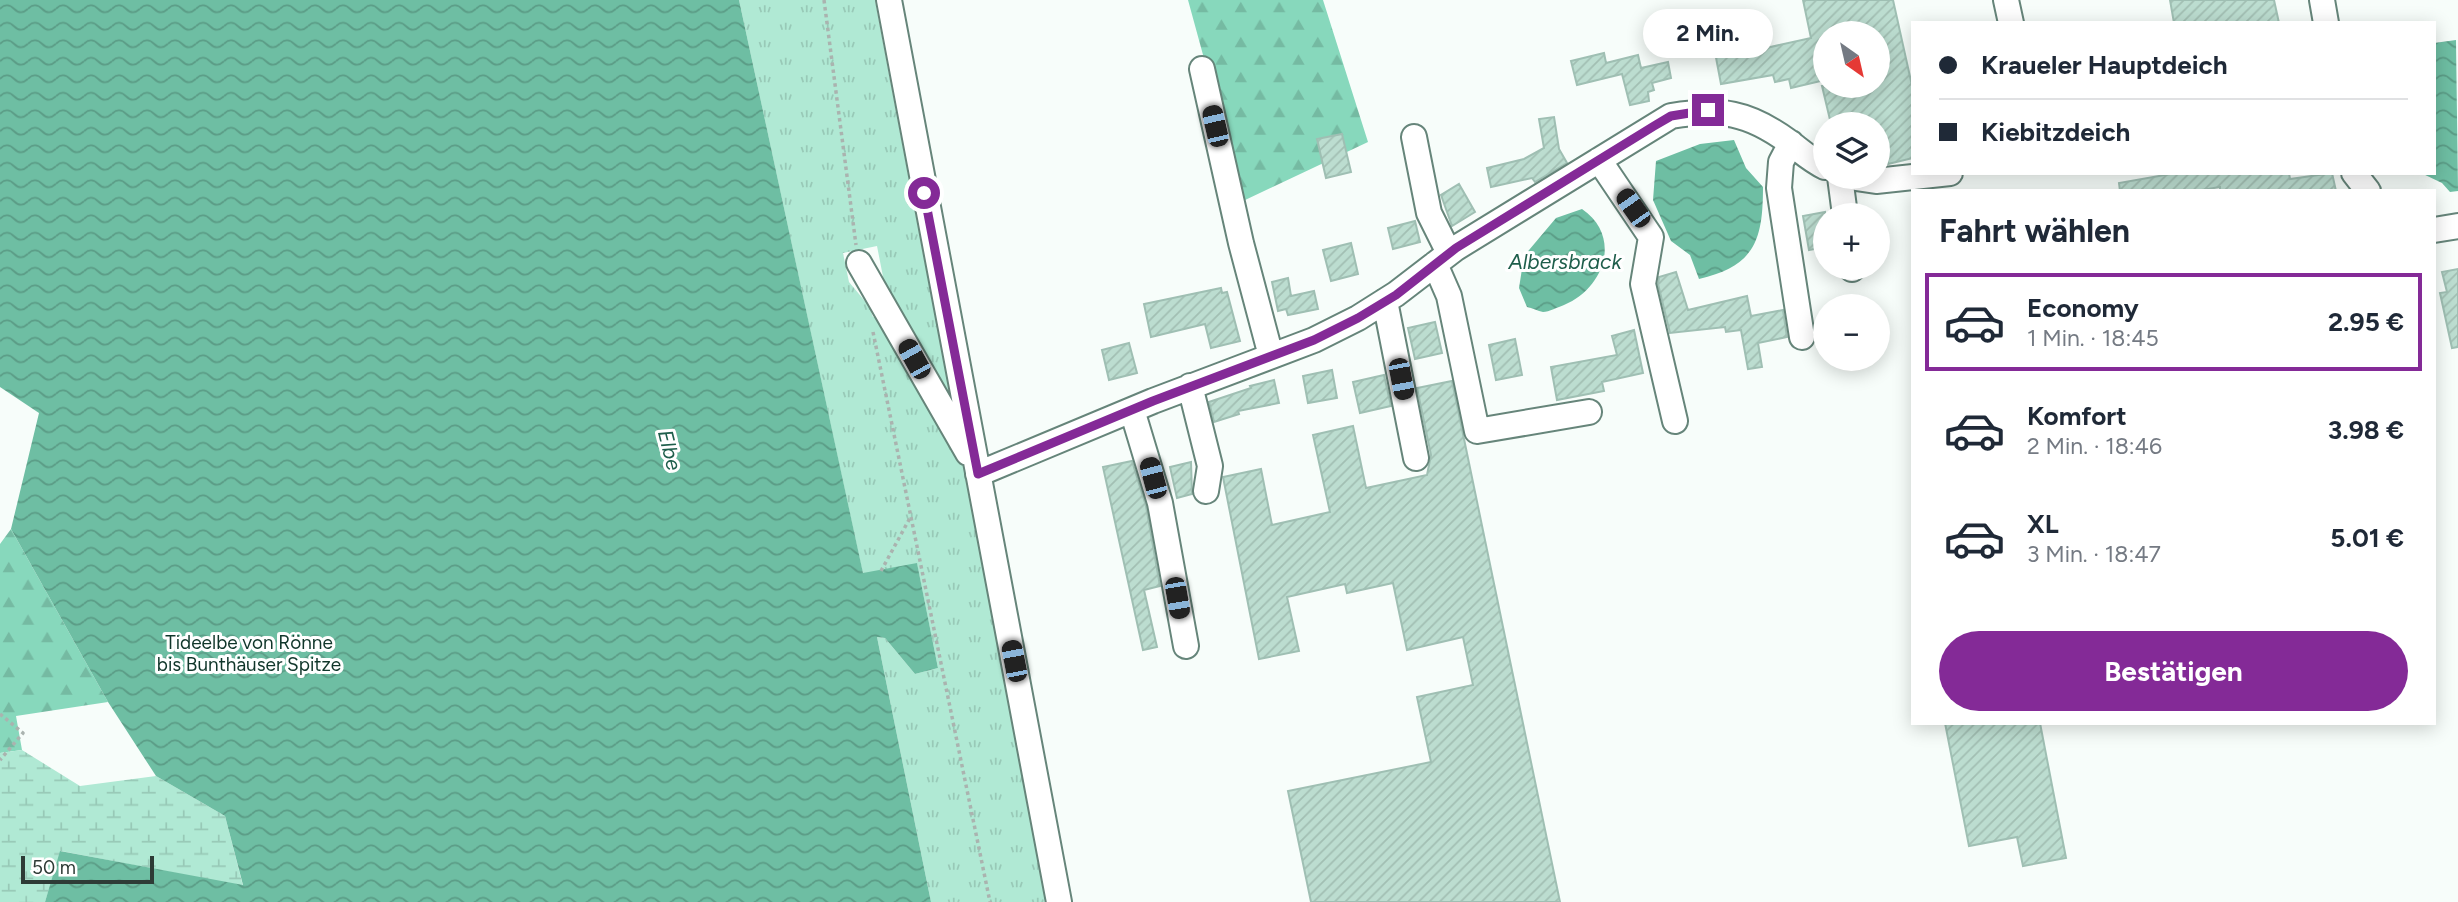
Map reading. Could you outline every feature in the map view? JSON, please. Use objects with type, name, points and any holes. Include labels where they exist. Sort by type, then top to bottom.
[{"type":"street","points":[[889,0],[1059,902]]},
{"type":"street","points":[[2006,0],[2011,21]]},
{"type":"street","points":[[2322,0],[2326,21]]},
{"type":"street","points":[[1202,69],[1241,243],[1271,356]]},
{"type":"street","points":[[978,473],[1190,386],[1314,340],[1385,301],[1442,259],[1671,116],[1708,110],[1738,114],[1766,127],[1813,159]]},
{"type":"street","points":[[1414,137],[1477,431],[1589,412]]},
{"type":"street","points":[[1791,143],[1781,162],[1779,188],[1802,337]]},
{"type":"street","points":[[1599,160],[1651,237],[1643,284],[1675,421]]},
{"type":"street","points":[[1890,180],[1932,175]]},
{"type":"street","points":[[2356,175],[2366,189]]},
{"type":"street","points":[[2436,230],[2458,226]]},
{"type":"street","points":[[859,262],[978,473]]},
{"type":"street","points":[[1385,301],[1416,457]]},
{"type":"street","points":[[1190,386],[1210,466],[1206,491]]},
{"type":"street","points":[[1132,410],[1160,503],[1186,646]]},
{"type":"path","points":[[824,0],[859,262]]},
{"type":"path","points":[[872,330],[990,902]]},
{"type":"path","points":[[881,570],[911,517]]},
{"type":"path","points":[[0,714],[23,733],[0,760]]},
{"type":"green space","points":[[739,0],[875,0],[956,427],[886,292],[877,246],[843,253],[849,282],[869,306],[873,317],[878,317],[875,298],[963,465],[1047,902],[931,902],[877,637],[885,638],[915,674],[938,668],[917,564],[863,574]]},
{"type":"green space","points":[[1188,0],[1323,0],[1368,142],[1243,201]]},
{"type":"green space","points":[[11,529],[108,702],[16,716],[22,750],[0,753],[0,544]]},
{"type":"green space","points":[[22,750],[80,786],[156,776],[225,816],[243,886],[61,851],[45,902],[0,902],[0,753]]},
{"type":"water","name":"Elbe","points":[[0,0],[739,0],[863,573],[917,563],[938,668],[915,674],[885,638],[877,637],[931,902],[45,902],[60,851],[243,885],[225,816],[156,776],[108,702],[11,529],[39,413],[0,387]]},
{"type":"water","points":[[2456,40],[2458,191],[2450,192],[2442,183],[2425,175],[2436,175],[2436,43]]},
{"type":"water","points":[[1734,140],[1746,168],[1763,187],[1758,236],[1744,258],[1733,267],[1699,279],[1690,255],[1671,241],[1653,200],[1656,161],[1700,144]]},
{"type":"water","name":"Albersbrack","points":[[1582,209],[1594,220],[1602,233],[1605,247],[1598,274],[1590,287],[1564,305],[1543,312],[1527,307],[1519,288],[1524,256],[1556,218]]},
{"type":"building","points":[[1803,0],[1893,0],[1911,81],[1911,158],[1890,164],[1890,112],[1828,112],[1825,98],[1890,98],[1890,21],[1813,21],[1813,83],[1791,88],[1789,79],[1775,82],[1773,75],[1721,84],[1714,47],[1746,41],[1748,52],[1811,38]]},
{"type":"building","points":[[2170,0],[2274,0],[2279,21],[2174,21]]},
{"type":"building","points":[[1698,11],[1703,36],[1666,43],[1662,18]]},
{"type":"building","points":[[1604,53],[1606,63],[1638,55],[1641,68],[1668,62],[1671,78],[1652,83],[1654,90],[1648,92],[1649,101],[1630,105],[1622,74],[1577,85],[1571,61]]},
{"type":"building","points":[[1554,117],[1559,149],[1567,163],[1535,182],[1532,178],[1491,187],[1487,168],[1524,159],[1544,148],[1539,119]]},
{"type":"building","points":[[1342,134],[1351,172],[1326,178],[1317,139]]},
{"type":"building","points":[[2165,175],[2289,175],[2290,179],[2332,175],[2336,189],[2120,189],[2119,183]]},
{"type":"building","points":[[1459,184],[1475,212],[1452,226],[1441,195]]},
{"type":"building","points":[[1813,214],[1813,249],[1809,250],[1803,216]]},
{"type":"building","points":[[1415,221],[1420,242],[1393,249],[1388,228]]},
{"type":"building","points":[[1351,243],[1358,274],[1331,281],[1323,250]]},
{"type":"building","points":[[2458,269],[2458,347],[2452,348],[2440,293],[2447,292],[2442,272]]},
{"type":"building","points":[[1676,272],[1688,310],[1747,296],[1751,316],[1783,310],[1787,337],[1758,343],[1762,367],[1748,369],[1741,330],[1726,332],[1725,327],[1670,333],[1658,284],[1659,277]]},
{"type":"building","points":[[1288,278],[1291,296],[1314,291],[1318,309],[1288,315],[1286,309],[1278,311],[1272,282]]},
{"type":"building","points":[[1221,288],[1222,293],[1227,292],[1240,341],[1211,348],[1205,324],[1151,337],[1144,304]]},
{"type":"building","points":[[1435,322],[1442,353],[1415,359],[1408,328]]},
{"type":"building","points":[[1634,330],[1643,373],[1602,382],[1604,391],[1557,400],[1551,367],[1617,355],[1612,336]]},
{"type":"building","points":[[1515,339],[1522,375],[1496,380],[1489,345]]},
{"type":"building","points":[[1129,343],[1137,373],[1109,380],[1102,350]]},
{"type":"building","points":[[1332,370],[1337,398],[1308,403],[1303,376]]},
{"type":"building","points":[[1384,375],[1391,406],[1360,413],[1353,382]]},
{"type":"building","points":[[1274,380],[1279,403],[1238,411],[1239,414],[1214,422],[1209,402]]},
{"type":"building","points":[[1452,381],[1560,902],[1311,902],[1288,791],[1431,762],[1417,697],[1473,685],[1463,637],[1407,650],[1393,583],[1347,593],[1345,584],[1287,597],[1299,651],[1259,659],[1223,477],[1261,469],[1272,525],[1330,512],[1313,435],[1353,426],[1366,488],[1427,475],[1431,455],[1417,388]]},
{"type":"building","points":[[1132,461],[1146,506],[1160,586],[1144,590],[1157,647],[1143,650],[1103,467]]},
{"type":"building","points":[[1191,462],[1192,494],[1177,498],[1170,467]]},
{"type":"building","points":[[1945,725],[2040,725],[2066,858],[2023,866],[2017,837],[1969,846]]},
{"type":"route","points":[[924,193],[978,474],[1153,401],[1314,340],[1396,295],[1456,248],[1563,184],[1636,136],[1671,116],[1708,110]]},
{"type":"park label","name":"Tideelbe von Rönne bis Bunthäuser Spitze","points":[[249,653]]}]
